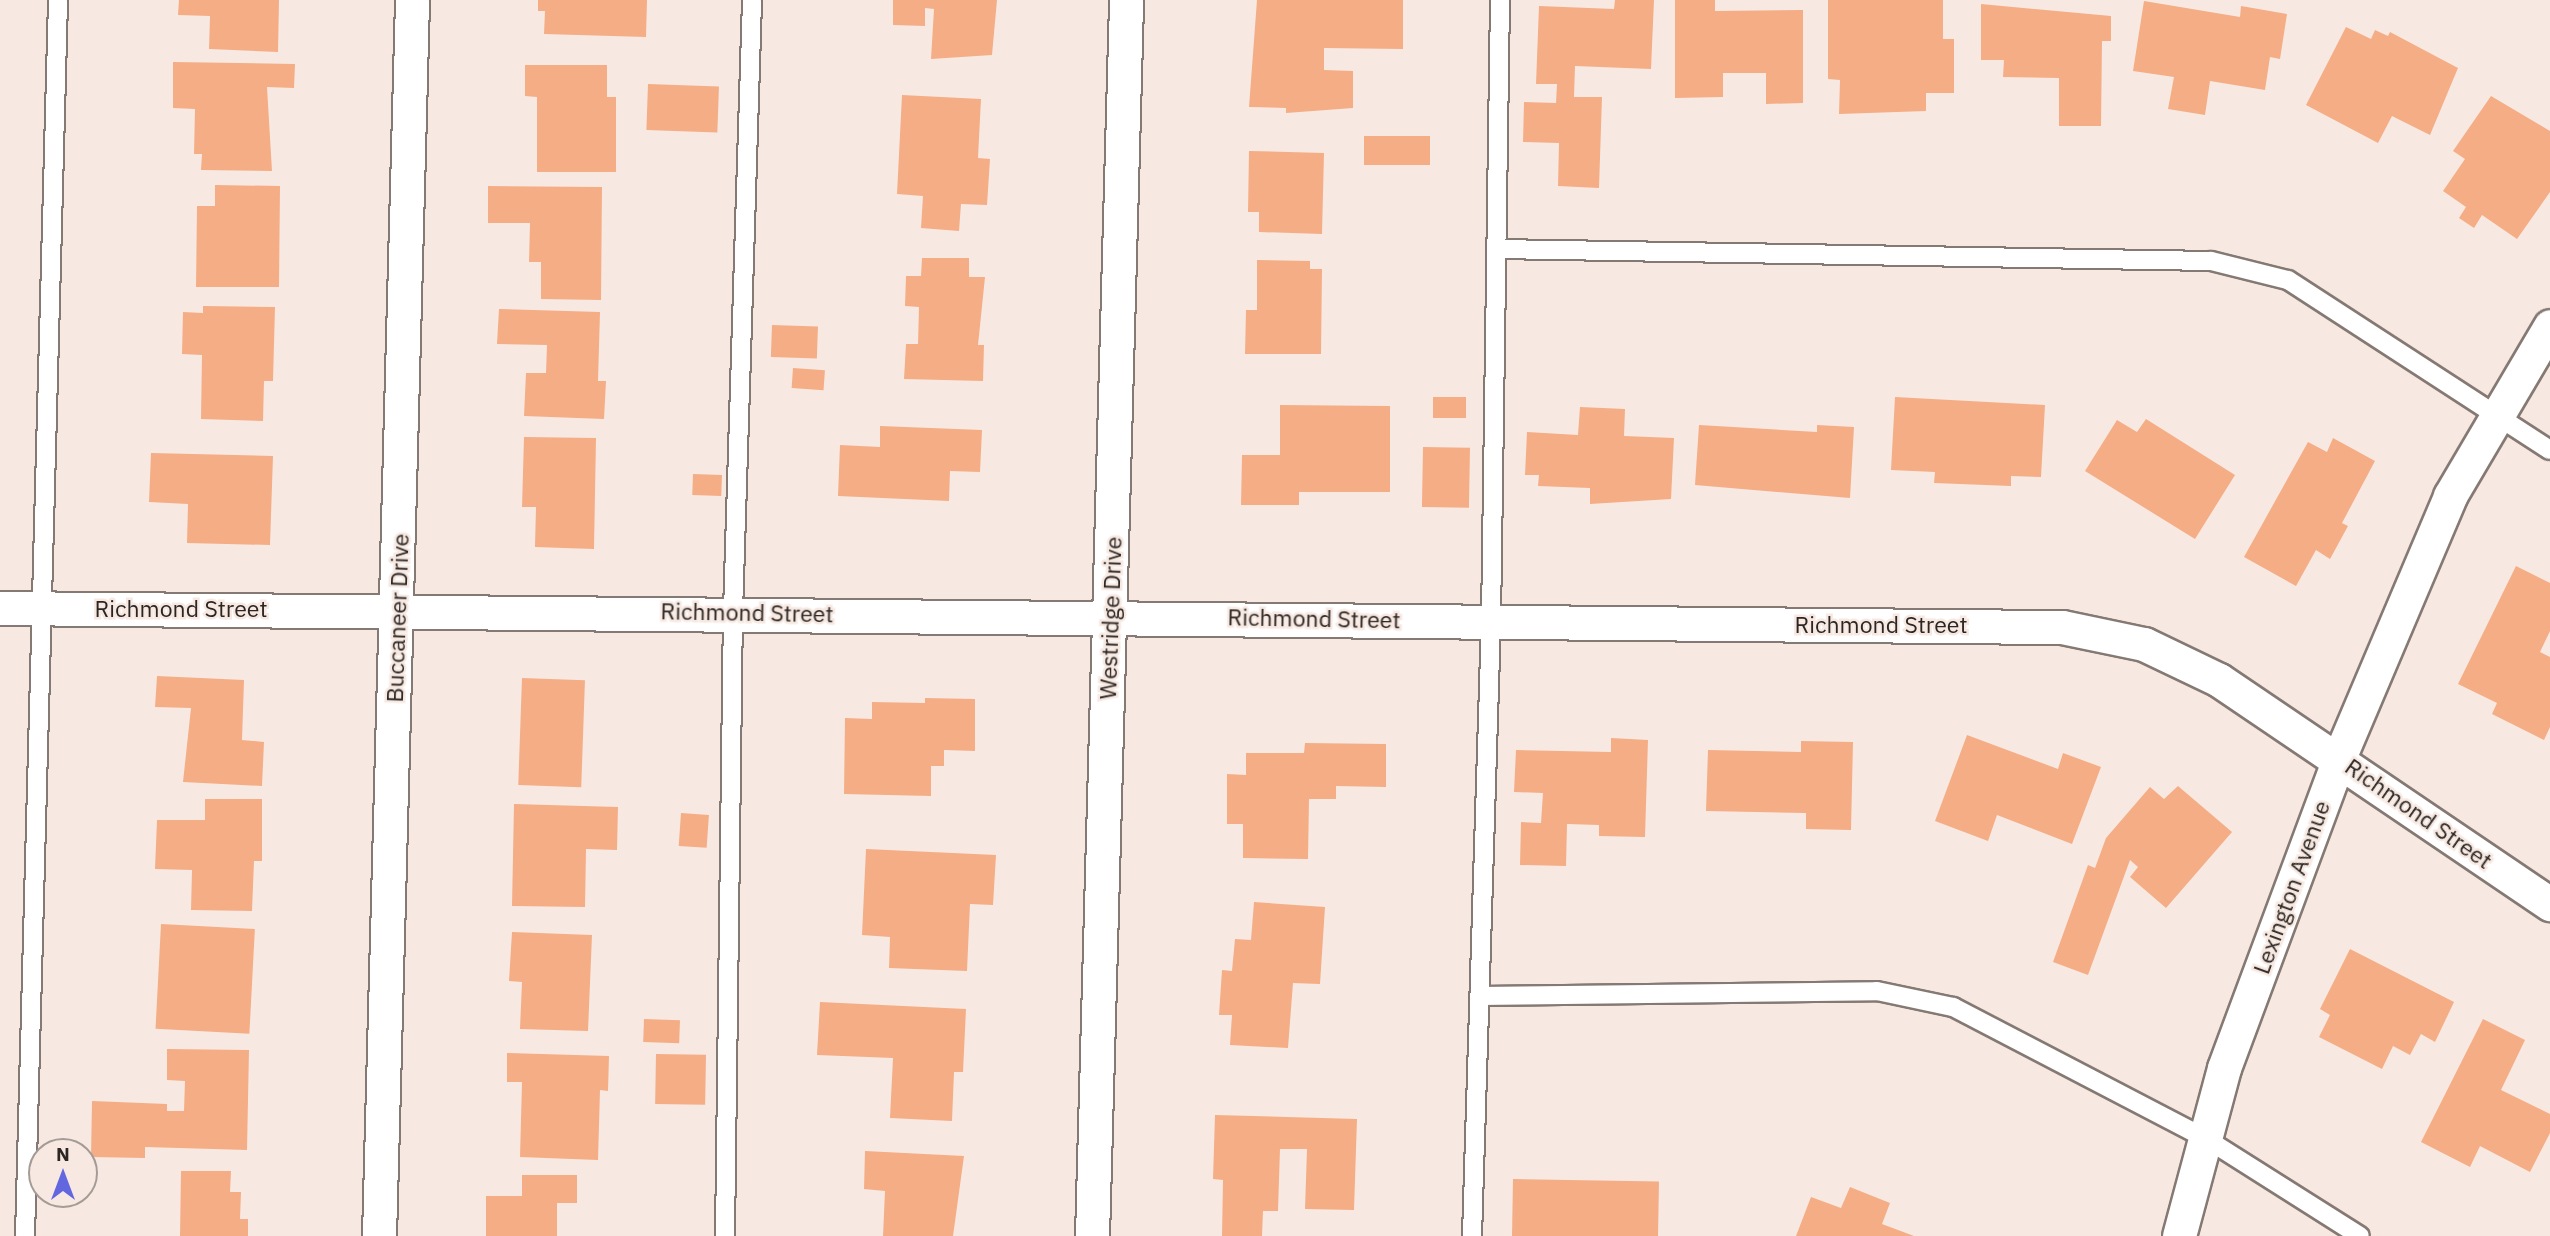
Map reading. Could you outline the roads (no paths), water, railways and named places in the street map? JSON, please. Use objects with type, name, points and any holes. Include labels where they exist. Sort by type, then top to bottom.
[{"type":"street","name":"Buccaneer Drive","points":[[379,1236],[398,608],[412,0]]},
{"type":"street","name":"Westridge Drive","points":[[1092,1236],[1126,0]]},
{"type":"street","name":"Lexington Avenue","points":[[2179,1236],[2224,1068],[2339,758],[2449,496],[2550,326]]},
{"type":"street","name":"Richmond Street","points":[[0,608],[398,608],[2062,627],[2144,644],[2219,680],[2339,758],[2550,904]]},
{"type":"lane","points":[[25,1236],[58,0]]},
{"type":"lane","points":[[725,1236],[733,612],[752,0]]},
{"type":"lane","points":[[1472,1236],[1491,620],[1500,0]]},
{"type":"lane","points":[[1496,249],[2211,261],[2288,280],[2550,450]]},
{"type":"lane","points":[[1480,996],[1877,991],[1953,1007],[2205,1138],[2360,1236]]}]
